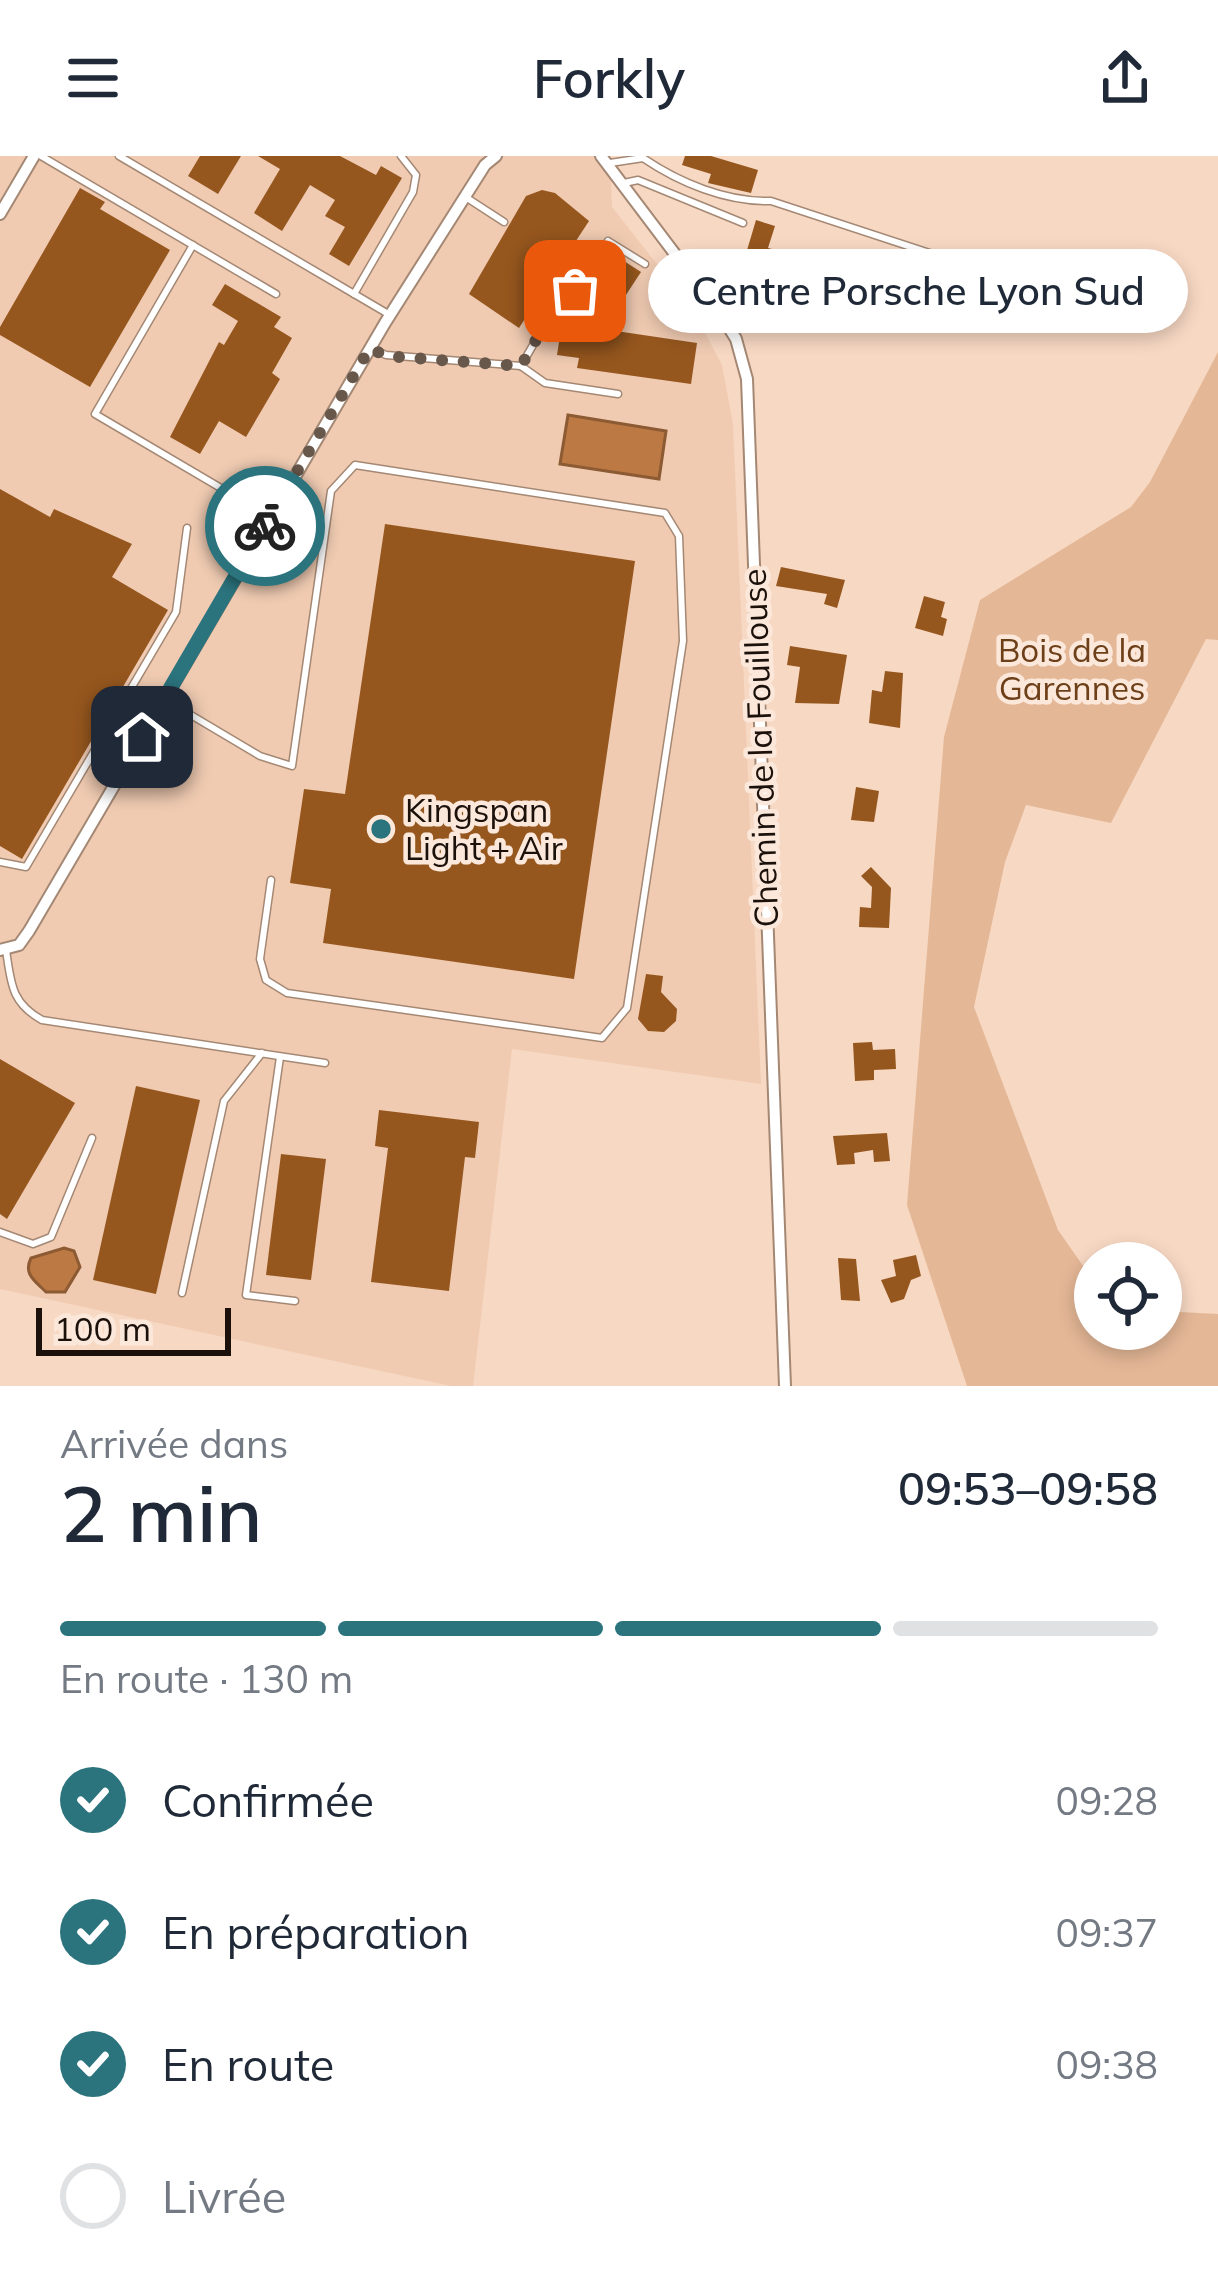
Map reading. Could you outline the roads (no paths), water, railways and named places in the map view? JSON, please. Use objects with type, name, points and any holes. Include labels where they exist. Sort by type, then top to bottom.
[{"type":"street","points":[[0,214],[38,156]]},
{"type":"street","points":[[3,950],[19,946],[29,931],[370,348],[464,196],[496,156]]},
{"type":"street","name":"Chemin de la Fouillouse","points":[[603,160],[729,326],[747,379],[785,1386]]},
{"type":"lane","points":[[38,156],[276,294]]},
{"type":"lane","points":[[119,156],[390,315]]},
{"type":"lane","points":[[354,294],[413,192],[416,175],[401,156]]},
{"type":"lane","points":[[603,160],[643,158],[674,179],[748,202],[771,201],[1155,327]]},
{"type":"lane","points":[[621,184],[638,180],[743,224]]},
{"type":"lane","points":[[464,196],[504,222]]},
{"type":"lane","points":[[521,366],[556,305],[575,291],[608,241],[645,264]]},
{"type":"lane","points":[[193,245],[95,414],[270,517]]},
{"type":"lane","points":[[575,291],[621,315]]},
{"type":"lane","points":[[370,348],[386,356],[521,366],[545,383],[618,394]]},
{"type":"lane","points":[[164,699],[260,756],[292,766],[331,491],[355,465],[665,513],[679,536],[683,641],[628,1008],[602,1038],[287,993],[266,980],[260,958],[272,880]]},
{"type":"lane","points":[[0,862],[26,867],[176,612],[187,528]]},
{"type":"lane","points":[[3,950],[12,993],[22,1009],[42,1020],[326,1063]]},
{"type":"lane","points":[[182,1293],[224,1101],[262,1053]]},
{"type":"lane","points":[[280,1056],[246,1295],[295,1301]]},
{"type":"lane","points":[[0,1232],[33,1244],[51,1237],[92,1138]]},
{"type":"place","name":"Centre Porsche Lyon Sud","points":[[575,291]]},
{"type":"place","name":"Kingspan Light + Air","points":[[381,829]]},
{"type":"park label","name":"Bois de la Garennes","points":[[1072,669]]}]
